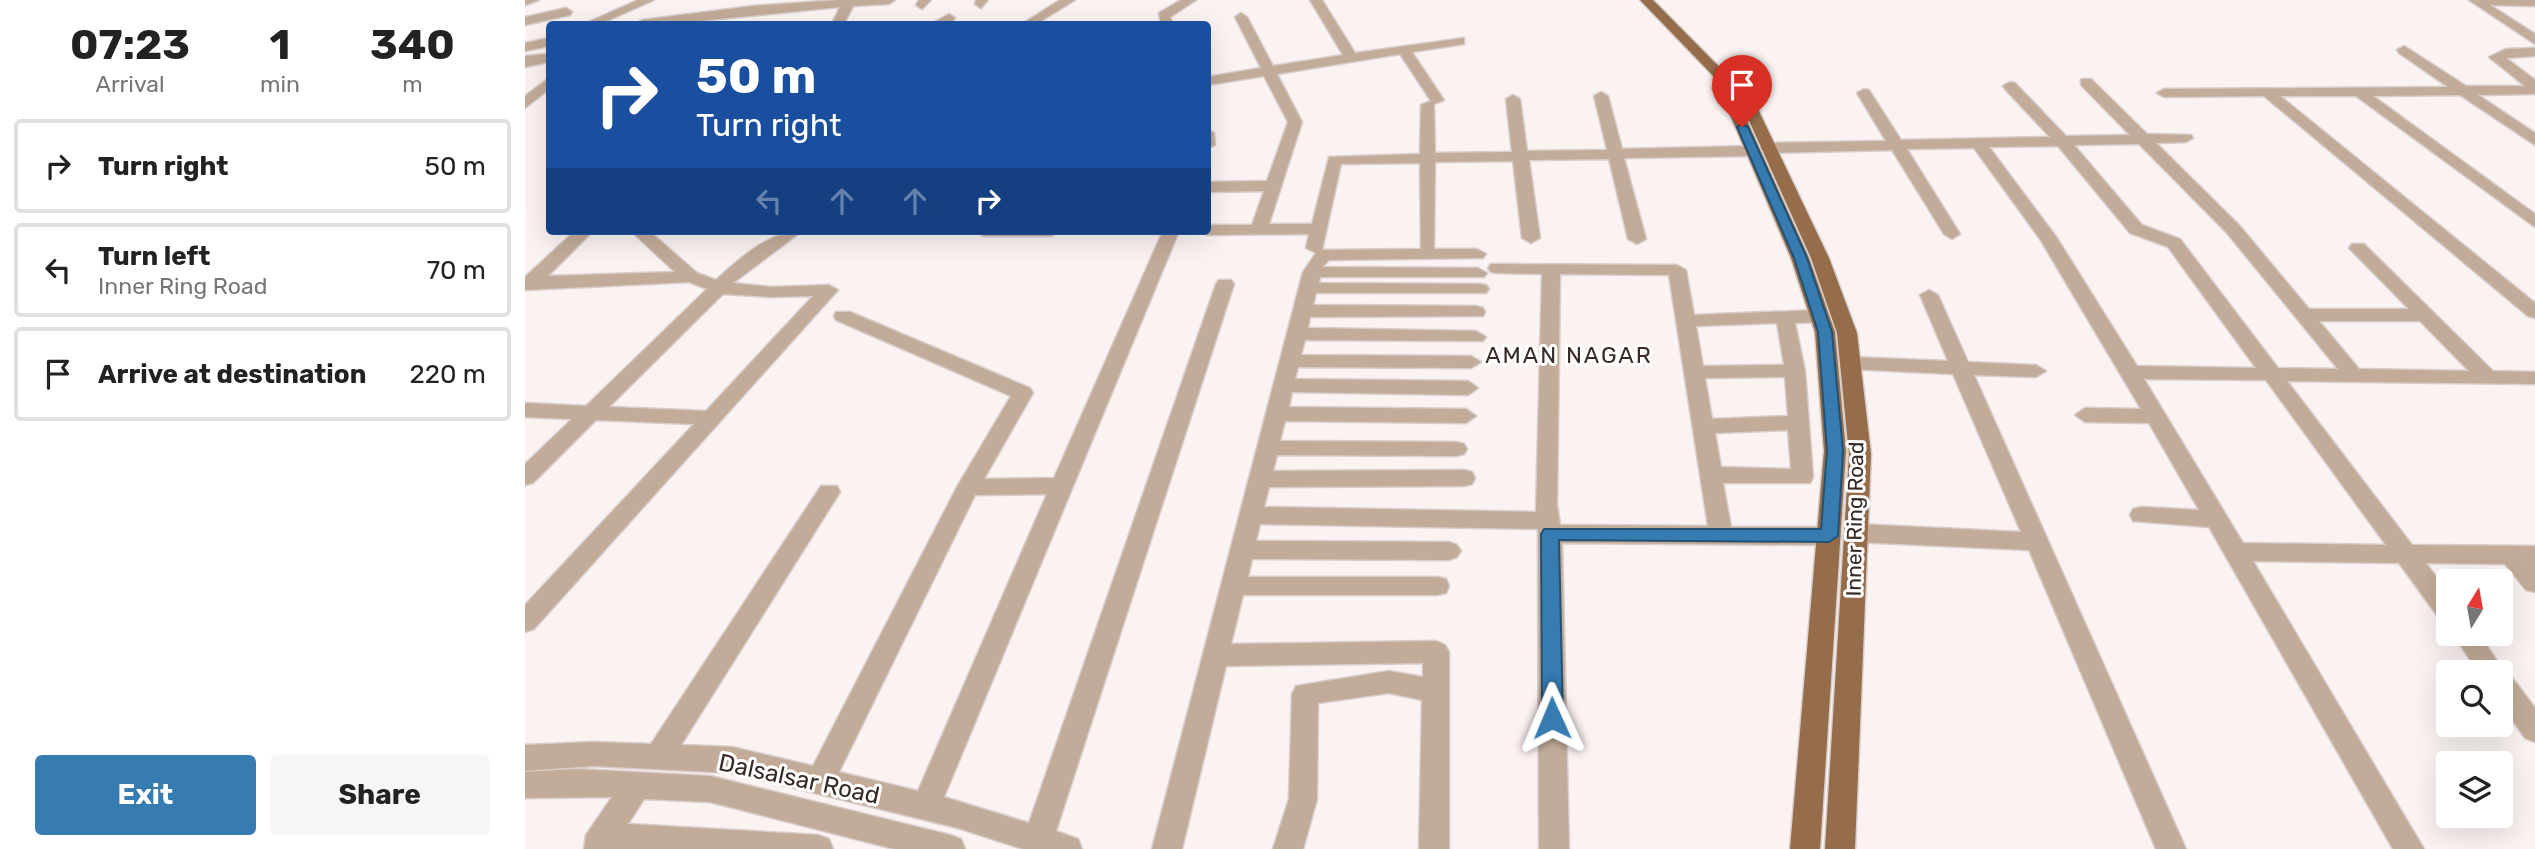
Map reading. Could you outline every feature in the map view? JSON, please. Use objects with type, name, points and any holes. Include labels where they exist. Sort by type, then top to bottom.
[{"type":"main road","name":"Inner Ring Road","points":[[1632,0],[1733,104],[1820,258],[1847,333],[1860,454],[1840,849]]},
{"type":"main road","name":"Inner Ring Road","points":[[1646,0],[1720,71],[1748,103],[1760,150],[1825,332],[1835,451],[1805,849]]},
{"type":"street","points":[[525,1],[533,0]]},
{"type":"street","points":[[597,21],[648,0]]},
{"type":"street","points":[[657,21],[696,10],[753,10],[811,3],[889,0]]},
{"type":"street","points":[[882,13],[889,0]]},
{"type":"street","points":[[1033,21],[1069,0]]},
{"type":"street","points":[[1166,21],[1163,16],[1190,0]]},
{"type":"street","points":[[1316,0],[1352,59]]},
{"type":"street","points":[[2476,1],[2535,2]]},
{"type":"street","points":[[2476,1],[2533,37]]},
{"type":"street","points":[[839,21],[848,3]]},
{"type":"street","points":[[748,21],[753,10]]},
{"type":"street","points":[[525,20],[566,12]]},
{"type":"street","points":[[1241,17],[1295,122],[1259,230]]},
{"type":"street","points":[[1211,80],[1459,41]]},
{"type":"street","points":[[525,47],[546,42]]},
{"type":"street","points":[[1403,50],[1433,102],[1427,246]]},
{"type":"street","points":[[2404,50],[2535,140]]},
{"type":"street","points":[[2535,52],[2506,53],[2496,57],[2535,88]]},
{"type":"street","points":[[525,63],[530,59],[546,58]]},
{"type":"street","points":[[2086,82],[2233,229],[2355,377]]},
{"type":"street","points":[[525,104],[546,85]]},
{"type":"street","points":[[2010,86],[2062,141],[2136,229],[2174,243],[2436,595]]},
{"type":"street","points":[[2164,93],[2361,93],[2535,88]]},
{"type":"street","points":[[1864,93],[1952,234]]},
{"type":"street","points":[[2361,93],[2535,222]]},
{"type":"street","points":[[2269,94],[2515,293],[2535,313]]},
{"type":"street","points":[[1601,96],[1637,239]]},
{"type":"street","points":[[1513,99],[1531,238]]},
{"type":"street","points":[[1315,248],[1333,160],[2186,138]]},
{"type":"street","points":[[1978,143],[2048,238],[2409,849]]},
{"type":"street","points":[[1211,187],[1274,186]]},
{"type":"street","points":[[1211,230],[1318,229]]},
{"type":"street","points":[[527,284],[581,235]]},
{"type":"street","points":[[525,622],[829,290],[771,292],[722,288],[691,277],[644,235]]},
{"type":"street","points":[[525,477],[722,288],[738,269],[788,235]]},
{"type":"street","points":[[925,807],[1169,235]]},
{"type":"street","points":[[2358,248],[2488,377]]},
{"type":"street","points":[[1167,849],[1296,334],[1310,280],[1314,265],[1324,256],[1478,272],[1310,280]]},
{"type":"street","points":[[1497,268],[1677,270],[1721,535]]},
{"type":"street","points":[[1551,268],[1549,527],[1554,849]]},
{"type":"street","points":[[527,284],[691,277]]},
{"type":"street","points":[[1038,840],[1225,285]]},
{"type":"street","points":[[2515,293],[2535,293]]},
{"type":"street","points":[[1929,295],[2171,849]]},
{"type":"street","points":[[1302,311],[1476,312]]},
{"type":"street","points":[[2304,315],[2426,315]]},
{"type":"street","points":[[820,781],[968,487],[1023,393],[843,316]]},
{"type":"street","points":[[1686,321],[1820,316]]},
{"type":"street","points":[[1711,475],[1802,477],[1795,371],[1785,317]]},
{"type":"street","points":[[1296,334],[1476,337]]},
{"type":"street","points":[[1290,361],[1471,362]]},
{"type":"street","points":[[1850,362],[2036,371]]},
{"type":"street","points":[[1694,372],[1795,371]]},
{"type":"street","points":[[2129,372],[2535,378]]},
{"type":"street","points":[[1284,386],[1468,388]]},
{"type":"street","points":[[525,410],[712,418]]},
{"type":"street","points":[[1276,414],[1466,416]]},
{"type":"street","points":[[2085,415],[2154,416]]},
{"type":"street","points":[[1703,426],[1799,423]]},
{"type":"street","points":[[1268,448],[1456,449]]},
{"type":"street","points":[[1260,479],[1464,478]]},
{"type":"street","points":[[968,487],[1062,485]]},
{"type":"street","points":[[657,757],[829,492]]},
{"type":"street","points":[[1251,515],[1721,535],[1829,536]]},
{"type":"street","points":[[2141,515],[2215,519]]},
{"type":"street","points":[[1856,533],[2038,542]]},
{"type":"street","points":[[1242,550],[1449,551]]},
{"type":"street","points":[[2234,552],[2523,555],[2535,583]]},
{"type":"street","points":[[1233,586],[1437,586]]},
{"type":"street","points":[[1216,655],[1436,652],[1434,849]]},
{"type":"street","points":[[1288,849],[1303,799],[1305,694],[1389,682],[1436,691]]},
{"type":"street","points":[[2513,700],[2535,730]]},
{"type":"street","name":"Dalsalsar Road","points":[[525,758],[594,754],[732,760],[925,807],[1067,849]]},
{"type":"street","name":"Dalsalsar Road","points":[[525,785],[575,782],[710,789],[940,848]]},
{"type":"street","points":[[598,843],[637,785]]},
{"type":"street","points":[[598,843],[818,849]]},
{"type":"district","name":"AMAN NAGAR","points":[[1569,355]]},
{"type":"route","points":[[1552,718],[1550,534],[1829,536],[1835,451],[1825,332],[1800,258],[1742,127]]}]
